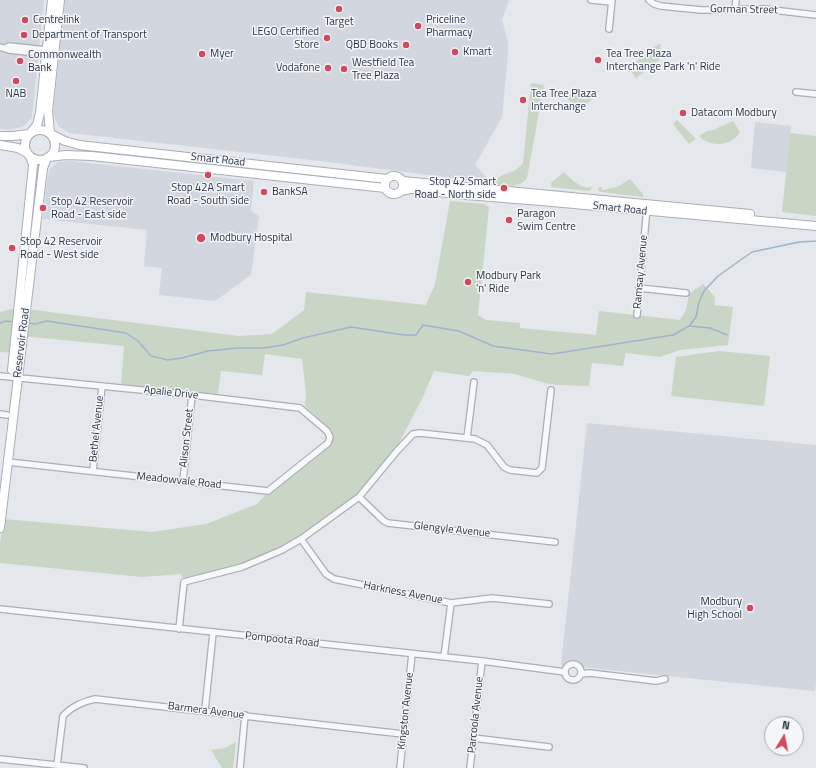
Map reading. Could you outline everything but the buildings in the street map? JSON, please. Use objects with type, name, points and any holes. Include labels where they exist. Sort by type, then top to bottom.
[{"type":"main road","points":[[29,154],[25,145],[30,133],[37,125],[40,114],[52,0]]},
{"type":"main road","points":[[50,134],[48,111],[60,0]]},
{"type":"main road","points":[[0,136],[13,136],[30,133],[40,129],[50,134],[55,140],[55,147],[52,154],[48,158],[38,160],[18,148],[0,145]]},
{"type":"main road","name":"Smart Road","points":[[50,134],[79,145],[387,179]]},
{"type":"main road","name":"Reservoir Road","points":[[21,324],[33,172],[29,154]]},
{"type":"main road","name":"Smart Road","points":[[48,158],[66,155],[92,156],[385,188]]},
{"type":"main road","name":"Reservoir Road","points":[[0,525],[7,415],[14,378],[43,168],[48,158]]},
{"type":"main road","points":[[392,176],[399,177],[403,186],[401,191],[393,194],[388,192],[385,188],[387,179],[392,176]]},
{"type":"main road","name":"Smart Road","points":[[402,182],[488,197],[816,221]]},
{"type":"main road","name":"Smart Road","points":[[401,191],[410,189],[492,189],[647,208],[816,226]]},
{"type":"main road","name":"Reservoir Road","points":[[0,480],[5,461]]},
{"type":"street","points":[[591,0],[612,1],[609,29]]},
{"type":"street","name":"Gorman Street","points":[[649,0],[654,4],[702,10],[764,9],[816,15]]},
{"type":"street","points":[[735,9],[736,0]]},
{"type":"street","points":[[3,48],[9,50],[46,52]]},
{"type":"street","points":[[796,92],[816,94]]},
{"type":"street","name":"Ramsay Avenue","points":[[637,315],[647,208]]},
{"type":"street","points":[[639,288],[686,293]]},
{"type":"street","name":"Apalie Drive","points":[[0,376],[192,395],[300,408],[327,431],[330,437]]},
{"type":"street","points":[[467,438],[474,382]]},
{"type":"street","name":"Bethel Avenue","points":[[93,471],[102,386]]},
{"type":"street","points":[[179,629],[184,582],[242,567],[282,550],[301,539],[360,497],[397,451],[413,434],[420,433],[475,439],[487,445],[504,467],[510,470],[537,473],[542,468],[551,390]]},
{"type":"street","name":"Alison Street","points":[[183,481],[192,395]]},
{"type":"street","name":"Meadowvale Road","points":[[5,461],[268,491],[328,443],[330,437]]},
{"type":"street","name":"Glengyle Avenue","points":[[360,497],[384,521],[388,523],[555,542]]},
{"type":"street","name":"Harkness Avenue","points":[[301,539],[326,574],[334,580],[451,603],[492,598],[548,604]]},
{"type":"street","points":[[444,657],[451,603]]},
{"type":"street","name":"Pompoota Road","points":[[0,609],[482,661],[565,672]]},
{"type":"street","points":[[205,710],[213,632]]},
{"type":"street","name":"Kingston Avenue","points":[[400,768],[412,654]]},
{"type":"street","name":"Parcoola Avenue","points":[[470,768],[482,661]]},
{"type":"street","points":[[581,674],[579,667],[575,664],[568,666],[565,672],[566,677],[571,680],[578,678],[581,674],[590,673],[656,681],[665,679]]},
{"type":"street","name":"Barmera Avenue","points":[[57,765],[63,716],[70,709],[95,699],[205,710],[403,734]]},
{"type":"street","points":[[240,768],[246,715]]},
{"type":"street","points":[[473,738],[549,746]]},
{"type":"street","points":[[0,759],[84,768]]},
{"type":"shaded area","points":[[0,0],[44,0],[32,117],[24,126],[10,130],[0,129]]},
{"type":"shaded area","points":[[65,0],[509,0],[502,20],[508,43],[508,54],[502,117],[475,165],[492,183],[320,161],[70,133],[59,127],[53,114]]},
{"type":"shaded area","points":[[755,122],[791,126],[786,172],[751,168]]},
{"type":"shaded area","name":"Modbury Hospital","points":[[70,161],[254,181],[251,211],[259,216],[251,275],[215,301],[159,295],[162,268],[144,266],[147,230],[43,219],[47,180],[50,169],[58,162]]},
{"type":"shaded area","points":[[587,423],[816,445],[815,691],[561,665]]},
{"type":"green space","points":[[661,44],[659,60],[636,78],[629,68],[649,50]]},
{"type":"green space","points":[[531,83],[544,85],[527,178],[520,184],[516,185],[494,184],[500,177],[515,170],[523,163]]},
{"type":"green space","points":[[563,93],[594,98],[577,111]]},
{"type":"green space","points":[[677,120],[696,139],[689,144],[673,124]]},
{"type":"green space","points":[[733,121],[740,132],[736,137],[727,143],[715,144],[704,140],[699,136],[707,131],[713,130]]},
{"type":"green space","points":[[790,133],[816,136],[816,216],[782,212]]},
{"type":"green space","points":[[564,172],[572,180],[585,187],[589,188],[590,186],[592,189],[588,191],[551,187],[551,183]]},
{"type":"green space","points":[[630,179],[643,194],[643,197],[598,191],[599,187],[602,187],[602,190],[617,187]]},
{"type":"green space","points":[[450,201],[484,204],[489,207],[478,315],[486,320],[520,323],[520,328],[596,335],[599,311],[680,320],[686,310],[689,294],[703,284],[715,297],[714,305],[733,307],[728,345],[680,350],[660,357],[626,353],[623,366],[592,363],[589,386],[557,385],[515,374],[473,371],[469,376],[434,371],[422,399],[397,447],[358,494],[301,537],[242,567],[184,582],[181,574],[142,577],[0,563],[0,544],[3,519],[152,532],[206,524],[257,504],[271,489],[330,437],[332,431],[305,406],[306,393],[302,359],[265,354],[262,375],[221,371],[218,394],[121,384],[124,346],[22,336],[26,309],[239,336],[272,334],[304,310],[306,292],[426,305],[435,284]]},
{"type":"green space","points":[[19,307],[14,353],[0,352],[0,312]]},
{"type":"green space","points":[[719,351],[770,356],[764,406],[671,396],[676,357]]},
{"type":"green space","points":[[236,742],[233,768],[222,768],[211,750],[225,748]]},
{"type":"waterway","points":[[28,323],[35,324],[47,321],[126,333],[138,341],[151,356],[168,360],[208,351],[237,348],[264,348],[283,345],[303,338],[351,327],[404,335],[416,335],[423,325],[459,331],[493,346],[552,354],[673,335],[689,326],[696,317],[699,302],[704,291],[718,276],[752,252],[799,242],[816,241]]},
{"type":"waterway","points":[[0,323],[6,321],[14,322]]},
{"type":"waterway","points":[[689,326],[710,328],[727,335]]},
{"type":"place","name":"Target","points":[[339,9]]},
{"type":"place","name":"Centrelink","points":[[25,20]]},
{"type":"place","name":"Priceline Pharmacy","points":[[418,26]]},
{"type":"place","name":"Department of Transport","points":[[24,35]]},
{"type":"place","name":"LEGO Certified Store","points":[[327,38]]},
{"type":"place","name":"QBD Books","points":[[406,45]]},
{"type":"place","name":"Kmart","points":[[455,52]]},
{"type":"place","name":"Myer","points":[[202,54]]},
{"type":"place","name":"Tea Tree Plaza Interchange Park 'n' Ride","points":[[598,60]]},
{"type":"place","name":"Commonwealth Bank","points":[[20,61]]},
{"type":"place","name":"Vodafone","points":[[328,68]]},
{"type":"place","name":"Westfield Tea Tree Plaza","points":[[344,69]]},
{"type":"place","name":"NAB","points":[[16,81]]},
{"type":"place","name":"Tea Tree Plaza Interchange","points":[[523,100]]},
{"type":"place","name":"Datacom Modbury","points":[[683,113]]},
{"type":"place","name":"Stop 42A Smart Road - South side","points":[[208,175]]},
{"type":"place","name":"Stop 42 Smart Road - North side","points":[[504,188]]},
{"type":"place","name":"BankSA","points":[[264,192]]},
{"type":"place","name":"Stop 42 Reservoir Road - East side","points":[[43,208]]},
{"type":"place","name":"Paragon Swim Centre","points":[[509,220]]},
{"type":"place","name":"Modbury Hospital","points":[[201,238]]},
{"type":"place","name":"Stop 42 Reservoir Road - West side","points":[[12,248]]},
{"type":"place","name":"Modbury Park 'n' Ride","points":[[468,282]]},
{"type":"place","name":"Modbury High School","points":[[750,608]]}]
